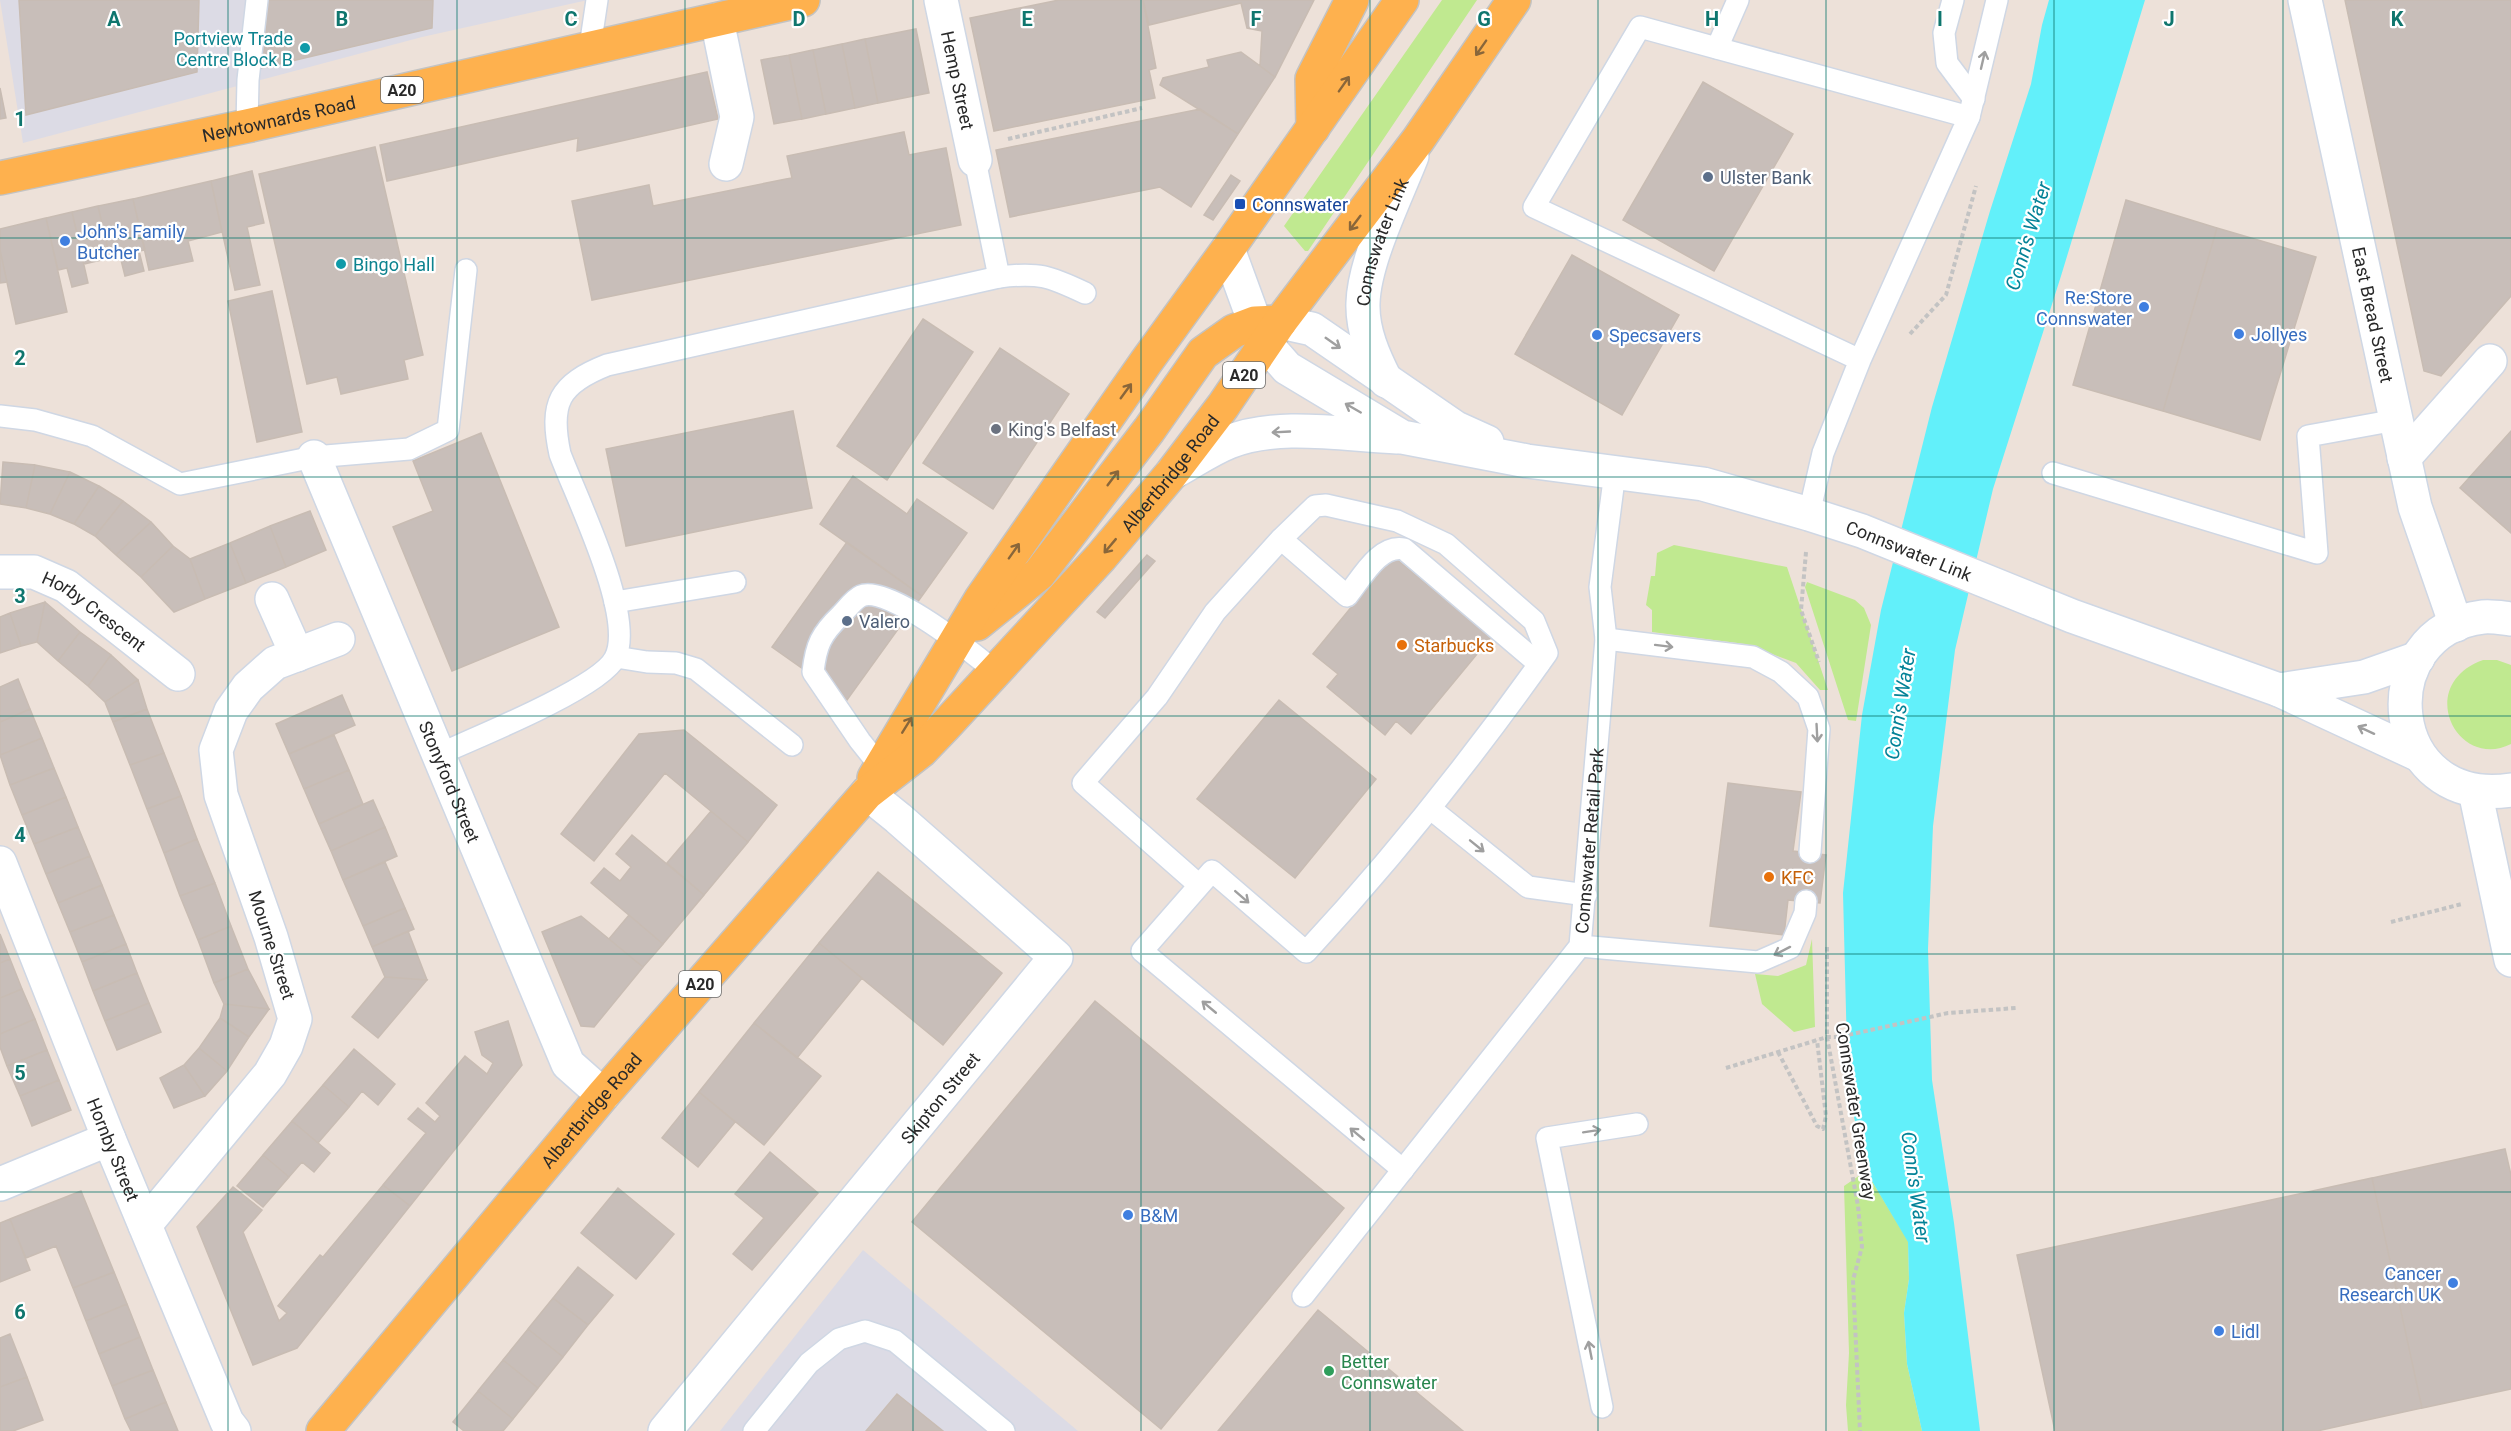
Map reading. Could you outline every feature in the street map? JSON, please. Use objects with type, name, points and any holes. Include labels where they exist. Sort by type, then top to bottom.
[{"type":"main road","name":"Newtownards Road","points":[[0,178],[247,126],[804,0]]},
{"type":"main road","points":[[1313,128],[1312,79],[1352,0]]},
{"type":"main road","name":"Albertbridge Road","points":[[323,1431],[603,1095],[878,779],[981,599],[1402,0]]},
{"type":"main road","name":"Albertbridge Road","points":[[878,779],[921,751],[1101,557],[1172,473],[1223,406],[1266,329],[1418,140],[1514,0]]},
{"type":"main road","points":[[957,640],[1039,574],[1154,423],[1203,353],[1234,331],[1266,329]]},
{"type":"street","name":"Hemp Street","points":[[941,0],[973,154]]},
{"type":"street","name":"East Bread Street","points":[[2305,0],[2415,507],[2490,617]]},
{"type":"street","points":[[717,20],[737,117],[726,164]]},
{"type":"street","name":"Connswater Link","points":[[1386,381],[1376,362],[1365,329],[1364,291],[1368,270],[1418,140]]},
{"type":"street","name":"Connswater Link","points":[[1228,249],[1287,368],[1402,437]]},
{"type":"street","name":"Connswater Link","points":[[1266,329],[1312,329],[1456,428],[1527,461]]},
{"type":"street","points":[[2404,458],[2490,361]]},
{"type":"street","name":"Connswater Link","points":[[1172,473],[1229,442],[1254,435],[1303,431],[1402,437],[1527,461],[1703,484],[1862,531],[2002,589],[2279,690],[2419,755]]},
{"type":"street","name":"Stonyford Street","points":[[314,457],[568,1064],[603,1095]]},
{"type":"street","name":"Horby Crescent","points":[[0,572],[34,572],[66,586],[178,674]]},
{"type":"street","points":[[272,599],[297,656]]},
{"type":"street","points":[[2490,617],[2433,640],[2418,658],[2408,679],[2404,702],[2408,730],[2419,755],[2438,775],[2463,789],[2490,794],[2511,790]]},
{"type":"street","name":"Mourne Street","points":[[145,1225],[270,1074],[286,1046],[295,1018],[271,937],[221,795],[216,750],[231,711],[248,687],[275,663],[338,639]]},
{"type":"street","name":"Connswater Link","points":[[2279,690],[2364,677],[2418,658]]},
{"type":"street","name":"Skipton Street","points":[[665,1431],[1056,957],[908,826],[878,779]]},
{"type":"street","points":[[2475,790],[2511,960]]},
{"type":"street","name":"Hornby Street","points":[[0,863],[145,1225],[227,1422],[234,1431]]},
{"type":"street","points":[[0,1184],[110,1139]]},
{"type":"lane","points":[[247,126],[248,80],[257,0]]},
{"type":"lane","points":[[590,47],[597,0]]},
{"type":"lane","points":[[1717,48],[1738,0]]},
{"type":"lane","points":[[1953,0],[1944,33],[1947,63],[1972,108]]},
{"type":"lane","points":[[1809,514],[1823,453],[1860,360],[1972,108],[1997,0]]},
{"type":"lane","points":[[1860,360],[1534,207],[1640,27],[1717,48],[1972,108]]},
{"type":"lane","points":[[973,154],[999,277]]},
{"type":"lane","points":[[0,416],[35,420],[92,435],[180,484],[314,457],[409,449],[448,430],[466,270]]},
{"type":"lane","points":[[437,755],[575,690],[608,668],[616,657],[620,638],[615,602],[606,569],[560,454],[556,435],[561,398],[575,380],[607,365],[999,277],[1036,274],[1048,276],[1085,293]]},
{"type":"lane","points":[[2053,473],[2317,554],[2308,436],[2396,420]]},
{"type":"lane","name":"Connswater Retail Park","points":[[1303,1296],[1580,946],[1606,639],[1600,587],[1615,472]]},
{"type":"lane","points":[[1199,885],[1083,783],[1157,697],[1215,612],[1281,539],[1315,506],[1326,505],[1397,521],[1446,544],[1534,621],[1547,652],[1539,664],[1431,809],[1373,880],[1306,952],[1212,871],[1142,951],[1402,1170]]},
{"type":"lane","points":[[1281,539],[1347,596],[1383,553],[1397,547],[1404,549],[1539,664]]},
{"type":"lane","points":[[615,602],[735,582]]},
{"type":"lane","points":[[878,779],[813,672],[816,646],[829,626],[861,596],[876,595],[930,622],[957,640],[996,672]]},
{"type":"lane","points":[[1606,639],[1753,657],[1781,672],[1808,697],[1819,729],[1810,852]]},
{"type":"lane","points":[[616,657],[689,665],[792,745]]},
{"type":"lane","points":[[1431,809],[1528,887],[1586,895]]},
{"type":"lane","points":[[1580,946],[1758,962],[1790,948],[1805,913],[1806,901]]},
{"type":"lane","points":[[1602,1407],[1547,1138],[1637,1124]]},
{"type":"lane","points":[[754,1431],[809,1363],[839,1340],[865,1331],[895,1341],[1004,1431]]},
{"type":"path","points":[[973,154],[1142,108]]},
{"type":"path","points":[[1809,514],[1801,610],[1821,665]]},
{"type":"path","points":[[2391,922],[2497,895]]},
{"type":"path","name":"Connswater Greenway","points":[[1827,941],[1827,1037],[1858,1206],[1862,1246],[1853,1280],[1860,1431]]},
{"type":"path","points":[[1726,1068],[1827,1037],[1839,1037],[1948,1013],[2016,1008]]},
{"type":"path","points":[[1778,1052],[1817,1126],[1823,1129],[1826,1116],[1817,1040]]},
{"type":"shaded area","points":[[0,0],[588,0],[422,37],[23,143]]},
{"type":"shaded area","points":[[863,1250],[1078,1431],[720,1431]]},
{"type":"green space","points":[[1442,0],[1477,0],[1308,251],[1305,251],[1284,226]]},
{"type":"green space","points":[[1674,545],[1787,567],[1828,690],[1820,690],[1796,663],[1745,644],[1652,632],[1652,610],[1646,605],[1651,576],[1655,576],[1657,553]]},
{"type":"green space","points":[[1807,582],[1855,600],[1864,608],[1871,625],[1856,721],[1848,720],[1805,587]]},
{"type":"green space","points":[[2483,660],[2497,660],[2511,665],[2511,744],[2491,749],[2474,746],[2460,736],[2451,722],[2447,705],[2451,687],[2462,672]]},
{"type":"green space","points":[[1812,939],[1815,1027],[1794,1032],[1762,1004],[1755,974],[1778,976],[1806,965]]},
{"type":"green space","points":[[1866,1171],[1908,1241],[1909,1279],[1904,1313],[1907,1364],[1922,1431],[1848,1431],[1846,1405],[1849,1353],[1844,1186]]},
{"type":"water","name":"Conn's Water","points":[[2049,0],[2145,0],[1993,489],[1955,650],[1933,826],[1928,949],[1932,1080],[1954,1223],[1980,1431],[1922,1431],[1907,1364],[1904,1313],[1909,1279],[1908,1242],[1866,1171],[1848,1090],[1843,893],[1862,715],[1881,610],[1932,407],[1990,211],[2031,84]]},
{"type":"building","points":[[19,0],[199,0],[197,72],[26,115]]},
{"type":"building","name":"Portview Trade Centre Block B","points":[[268,0],[433,0],[432,28],[262,68]]},
{"type":"building","points":[[1059,0],[1143,0],[1156,68],[1149,70],[1155,98],[994,131],[970,18]]},
{"type":"building","points":[[1143,0],[1314,0],[1275,77],[1260,66],[1262,31],[1247,28],[1241,3],[1149,25]]},
{"type":"building","points":[[2345,0],[2511,0],[2511,296],[2441,376],[2424,371]]},
{"type":"building","points":[[916,29],[929,93],[878,103],[865,39]]},
{"type":"building","points":[[865,39],[878,103],[855,108],[842,44]]},
{"type":"building","points":[[842,44],[855,108],[826,114],[813,50]]},
{"type":"building","points":[[813,50],[826,114],[802,119],[789,55]]},
{"type":"building","points":[[1241,52],[1275,77],[1238,134],[1160,85],[1163,78],[1209,67],[1207,60]]},
{"type":"building","points":[[789,55],[802,119],[774,124],[761,60]]},
{"type":"building","points":[[707,72],[718,119],[577,151],[578,138],[387,181],[380,145]]},
{"type":"building","name":"Ulster Bank","points":[[1703,82],[1793,134],[1714,271],[1623,220]]},
{"type":"building","points":[[0,88],[6,118],[0,119]]},
{"type":"building","points":[[1200,109],[1238,134],[1191,207],[1160,187],[1010,217],[996,150]]},
{"type":"building","points":[[904,132],[909,155],[946,148],[961,225],[592,300],[572,201],[649,185],[653,206],[792,178],[787,156]]},
{"type":"building","name":"Bingo Hall","points":[[375,147],[423,355],[404,360],[408,379],[341,394],[337,377],[307,384],[259,174]]},
{"type":"building","points":[[252,171],[264,223],[247,227],[260,285],[235,290],[211,181]]},
{"type":"building","points":[[1231,175],[1240,181],[1213,220],[1204,215]]},
{"type":"building","points":[[211,181],[222,232],[188,241],[193,261],[149,270],[133,199]]},
{"type":"building","points":[[133,199],[145,250],[139,251],[144,271],[125,276],[120,256],[110,258],[98,206]]},
{"type":"building","name":"Re:Store Connswater","points":[[2126,200],[2217,228],[2163,411],[2073,385]]},
{"type":"building","points":[[98,206],[110,258],[84,264],[72,212]]},
{"type":"building","name":"John's Family Butcher","points":[[72,212],[88,283],[72,287],[67,268],[58,270],[46,218]]},
{"type":"building","points":[[46,218],[67,312],[16,324],[0,250],[0,229]]},
{"type":"building","name":"Jollyes","points":[[2217,228],[2316,257],[2260,440],[2163,411]]},
{"type":"building","points":[[0,250],[7,282],[0,283]]},
{"type":"building","name":"Specsavers","points":[[1572,255],[1679,315],[1622,415],[1515,354]]},
{"type":"building","points":[[272,291],[302,432],[257,442],[228,301]]},
{"type":"building","points":[[923,319],[973,352],[887,480],[837,446]]},
{"type":"building","name":"King's Belfast","points":[[1000,348],[1069,394],[993,509],[923,463]]},
{"type":"building","points":[[793,411],[812,508],[626,546],[606,449]]},
{"type":"building","points":[[2511,431],[2511,533],[2460,488]]},
{"type":"building","points":[[481,433],[559,627],[452,671],[393,527],[433,511],[413,461]]},
{"type":"building","points":[[3,462],[35,465],[26,508],[0,504]]},
{"type":"building","points":[[35,465],[70,472],[50,514],[26,508]]},
{"type":"building","points":[[70,472],[99,486],[74,524],[50,514]]},
{"type":"building","points":[[853,476],[907,514],[917,499],[967,533],[922,596],[820,524]]},
{"type":"building","points":[[99,486],[123,501],[95,536],[74,524]]},
{"type":"building","points":[[123,501],[151,522],[116,555],[95,536]]},
{"type":"building","points":[[310,511],[326,550],[286,567],[270,526]]},
{"type":"building","points":[[151,522],[173,546],[141,577],[116,555]]},
{"type":"building","points":[[270,526],[286,567],[246,583],[230,543]]},
{"type":"building","name":"Valero","points":[[847,542],[922,596],[847,700],[772,647]]},
{"type":"building","points":[[230,543],[246,583],[205,599],[190,559]]},
{"type":"building","points":[[173,546],[190,559],[205,599],[174,612],[141,577]]},
{"type":"building","points":[[1147,555],[1155,561],[1105,618],[1097,612]]},
{"type":"building","name":"Starbucks","points":[[1393,556],[1491,637],[1411,734],[1396,721],[1385,735],[1327,687],[1338,674],[1313,654]]},
{"type":"building","points":[[45,602],[37,642],[21,646],[10,613]]},
{"type":"building","points":[[45,602],[80,632],[58,661],[37,642]]},
{"type":"building","points":[[10,613],[21,646],[0,653],[0,617]]},
{"type":"building","points":[[80,632],[111,655],[88,686],[58,661]]},
{"type":"building","points":[[111,655],[138,680],[105,702],[88,686]]},
{"type":"building","points":[[18,679],[30,709],[0,722],[0,687]]},
{"type":"building","points":[[138,680],[147,709],[113,722],[105,702]]},
{"type":"building","points":[[342,695],[355,725],[289,754],[276,724]]},
{"type":"building","points":[[1279,700],[1376,779],[1295,878],[1197,799]]},
{"type":"building","points":[[30,709],[42,738],[0,755],[0,722]]},
{"type":"building","points":[[147,709],[164,753],[130,765],[113,722]]},
{"type":"building","points":[[684,730],[777,805],[748,842],[665,773],[594,861],[561,834],[639,734]]},
{"type":"building","points":[[334,735],[349,770],[304,789],[289,754]]},
{"type":"building","points":[[42,738],[54,768],[10,785],[0,755]]},
{"type":"building","points":[[164,753],[181,796],[147,809],[130,765]]},
{"type":"building","points":[[54,768],[66,797],[22,815],[10,785]]},
{"type":"building","points":[[349,770],[363,804],[319,824],[304,789]]},
{"type":"building","name":"KFC","points":[[1728,783],[1801,792],[1793,851],[1826,855],[1820,903],[1788,900],[1784,935],[1710,926]]},
{"type":"building","points":[[181,796],[197,839],[164,853],[147,809]]},
{"type":"building","points":[[66,797],[78,827],[34,844],[22,815]]},
{"type":"building","points":[[373,800],[385,827],[331,851],[319,824]]},
{"type":"building","points":[[711,811],[748,842],[704,895],[667,863]]},
{"type":"building","points":[[78,827],[90,856],[46,874],[34,844]]},
{"type":"building","points":[[385,827],[397,856],[343,880],[331,851]]},
{"type":"building","points":[[632,835],[704,895],[663,944],[591,883],[604,868],[620,881],[631,867],[616,854]]},
{"type":"building","points":[[197,839],[215,883],[180,896],[164,853]]},
{"type":"building","points":[[90,856],[102,885],[58,903],[46,874]]},
{"type":"building","points":[[385,862],[405,908],[363,926],[343,880]]},
{"type":"building","points":[[878,872],[1002,973],[943,1045],[819,943]]},
{"type":"building","points":[[215,883],[231,926],[198,940],[180,896]]},
{"type":"building","points":[[102,885],[114,915],[70,932],[58,903]]},
{"type":"building","points":[[405,908],[414,929],[372,947],[363,926]]},
{"type":"building","points":[[114,915],[126,944],[82,962],[70,932]]},
{"type":"building","points":[[629,915],[663,944],[643,967],[609,939]]},
{"type":"building","points":[[581,916],[643,967],[594,1027],[581,1026],[542,932]]},
{"type":"building","points":[[231,926],[248,969],[214,983],[198,940]]},
{"type":"building","points":[[408,931],[427,980],[385,977],[372,947]]},
{"type":"building","points":[[0,934],[10,959],[0,963]]},
{"type":"building","points":[[819,943],[862,978],[797,1058],[754,1023]]},
{"type":"building","points":[[126,944],[137,973],[93,991],[82,962]]},
{"type":"building","points":[[10,959],[22,989],[0,998],[0,963]]},
{"type":"building","points":[[248,969],[269,1009],[224,1004],[214,983]]},
{"type":"building","points":[[137,973],[149,1003],[105,1021],[93,991]]},
{"type":"building","points":[[385,977],[427,980],[378,1038],[352,1017]]},
{"type":"building","points":[[22,989],[35,1019],[0,1034],[0,998]]},
{"type":"building","name":"B&M","points":[[1095,1001],[1344,1208],[1161,1429],[912,1222]]},
{"type":"building","points":[[149,1003],[161,1032],[117,1050],[105,1021]]},
{"type":"building","points":[[224,1004],[269,1009],[249,1037],[220,1018]]},
{"type":"building","points":[[220,1018],[249,1037],[227,1071],[199,1048]]},
{"type":"building","points":[[35,1019],[47,1050],[7,1066],[0,1047],[0,1034]]},
{"type":"building","points":[[508,1021],[522,1065],[410,1206],[383,1185],[426,1133],[408,1119],[418,1108],[435,1122],[440,1116],[426,1103],[465,1056],[487,1074],[493,1063],[482,1055],[475,1032]]},
{"type":"building","points":[[754,1023],[821,1076],[764,1145],[699,1092]]},
{"type":"building","points":[[199,1048],[227,1071],[205,1096],[184,1065]]},
{"type":"building","points":[[354,1049],[395,1084],[378,1105],[362,1091],[349,1107],[323,1085]]},
{"type":"building","points":[[47,1050],[59,1080],[20,1096],[7,1066]]},
{"type":"building","points":[[184,1065],[205,1096],[174,1108],[160,1078]]},
{"type":"building","points":[[59,1080],[71,1110],[32,1126],[20,1096]]},
{"type":"building","points":[[323,1085],[349,1107],[318,1143],[292,1121]]},
{"type":"building","points":[[699,1092],[735,1122],[698,1167],[662,1138]]},
{"type":"building","points":[[292,1121],[330,1153],[314,1172],[302,1162],[289,1177],[263,1155]]},
{"type":"building","name":"Cancer Research UK","points":[[2505,1149],[2511,1175],[2511,1389],[2422,1408],[2372,1178]]},
{"type":"building","points":[[770,1152],[818,1193],[752,1270],[733,1254],[764,1218],[735,1194]]},
{"type":"building","points":[[263,1155],[289,1177],[263,1207],[237,1186]]},
{"type":"building","name":"Lidl","points":[[2372,1178],[2422,1408],[2317,1431],[2055,1431],[2017,1255]]},
{"type":"building","points":[[383,1185],[410,1206],[297,1348],[253,1365],[197,1227],[233,1187],[262,1210],[243,1232],[279,1321],[287,1313],[278,1306],[320,1255],[323,1257]]},
{"type":"building","points":[[618,1188],[674,1234],[636,1279],[581,1233]]},
{"type":"building","points":[[81,1191],[114,1272],[73,1288],[56,1246],[26,1258],[10,1219]]},
{"type":"building","points":[[10,1219],[30,1270],[0,1282],[0,1223]]},
{"type":"building","points":[[578,1267],[613,1295],[588,1325],[553,1298]]},
{"type":"building","points":[[114,1272],[127,1304],[86,1321],[73,1288]]},
{"type":"building","points":[[553,1298],[588,1325],[563,1357],[528,1329]]},
{"type":"building","points":[[127,1304],[140,1337],[99,1354],[86,1321]]},
{"type":"building","name":"Better Connswater","points":[[1318,1310],[1463,1431],[1218,1431]]},
{"type":"building","points":[[528,1329],[563,1357],[538,1388],[503,1360]]},
{"type":"building","points":[[10,1334],[27,1377],[0,1387],[0,1338]]},
{"type":"building","points":[[140,1337],[153,1370],[112,1386],[99,1354]]},
{"type":"building","points":[[503,1360],[538,1388],[513,1419],[478,1391]]},
{"type":"building","points":[[153,1370],[166,1402],[125,1419],[112,1386]]},
{"type":"building","points":[[27,1377],[43,1420],[13,1431],[0,1431],[0,1387]]},
{"type":"building","points":[[478,1391],[513,1419],[503,1431],[464,1431],[453,1422]]},
{"type":"building","points":[[897,1394],[943,1431],[866,1431]]},
{"type":"building","points":[[166,1402],[178,1431],[131,1431],[125,1419]]},
{"type":"place","name":"Portview Trade Centre Block B","points":[[305,48]]},
{"type":"place","name":"Ulster Bank","points":[[1708,177]]},
{"type":"place","name":"Connswater","points":[[1240,204]]},
{"type":"place","name":"John's Family Butcher","points":[[65,241]]},
{"type":"place","name":"Bingo Hall","points":[[341,264]]},
{"type":"place","name":"Re:Store Connswater","points":[[2144,307]]},
{"type":"place","name":"Jollyes","points":[[2239,334]]},
{"type":"place","name":"Specsavers","points":[[1597,335]]},
{"type":"place","name":"King's Belfast","points":[[996,429]]},
{"type":"place","name":"Valero","points":[[847,621]]},
{"type":"place","name":"Starbucks","points":[[1402,645]]},
{"type":"place","name":"KFC","points":[[1769,877]]},
{"type":"place","name":"B&M","points":[[1128,1215]]},
{"type":"place","name":"Cancer Research UK","points":[[2453,1283]]},
{"type":"place","name":"Lidl","points":[[2219,1331]]},
{"type":"place","name":"Better Connswater","points":[[1329,1371]]}]
